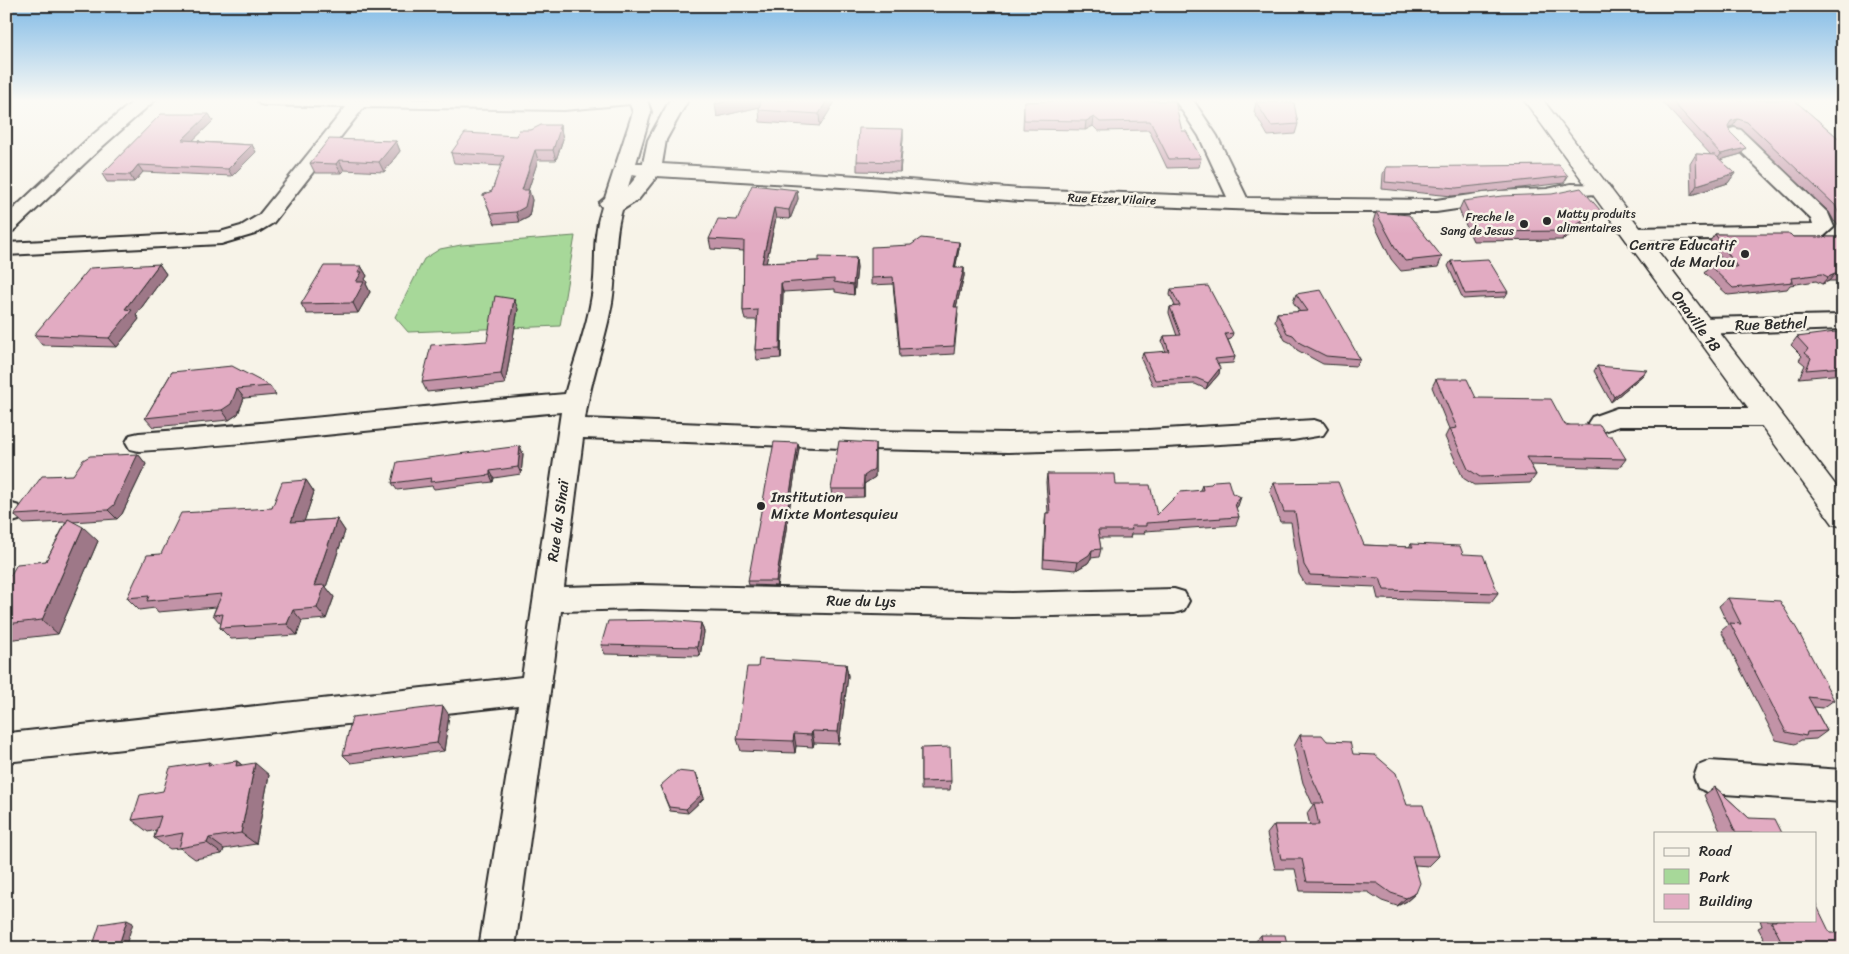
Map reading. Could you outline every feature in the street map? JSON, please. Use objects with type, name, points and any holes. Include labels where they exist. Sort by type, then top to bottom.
[{"type":"street","points":[[6,228],[93,145]]},
{"type":"street","points":[[6,249],[221,238],[248,230],[266,219],[325,145]]},
{"type":"street","name":"Rue du Sinaï","points":[[497,948],[549,599],[575,402],[600,308],[605,279],[604,250],[606,227],[631,145]]},
{"type":"street","points":[[612,205],[620,204],[632,196],[651,169],[656,145]]},
{"type":"street","points":[[1211,145],[1221,162],[1240,204]]},
{"type":"street","name":"Onaville 18","points":[[1567,145],[1768,418],[1843,516]]},
{"type":"street","points":[[1633,234],[1817,232],[1824,227],[1821,217],[1745,145]]},
{"type":"street","name":"Rue Etzer Vilaire","points":[[622,173],[651,169],[858,182],[1020,195],[1240,204],[1436,206],[1497,197],[1547,195],[1571,190],[1601,189]]},
{"type":"street","name":"Rue Bethel","points":[[1700,326],[1843,322]]},
{"type":"street","points":[[139,442],[258,434],[426,415],[575,402]]},
{"type":"street","points":[[1601,423],[1617,417],[1768,418]]},
{"type":"street","points":[[572,430],[590,428],[939,442],[1070,443],[1234,436],[1314,429]]},
{"type":"street","name":"Rue du Lys","points":[[549,599],[640,597],[1012,604],[1174,601]]},
{"type":"street","points":[[9,748],[536,689]]},
{"type":"street","points":[[1710,777],[1843,786]]},
{"type":"green space","points":[[575,236],[560,326],[408,332],[395,317],[424,259],[440,249],[461,245]]},
{"type":"building","points":[[131,145],[252,145],[228,169],[138,165],[130,175],[102,174]]},
{"type":"building","points":[[325,145],[393,145],[379,162],[339,160],[336,164],[310,163]]},
{"type":"building","points":[[457,145],[555,145],[553,150],[535,150],[522,190],[529,190],[525,207],[516,212],[491,214],[483,195],[492,191],[504,156],[451,153]]},
{"type":"building","points":[[858,145],[902,145],[900,162],[857,161]]},
{"type":"building","points":[[1162,145],[1194,145],[1201,158],[1169,159]]},
{"type":"building","points":[[1712,145],[1743,145],[1746,148],[1721,154]]},
{"type":"building","points":[[1771,145],[1843,145],[1843,218],[1835,205]]},
{"type":"building","points":[[1696,154],[1715,155],[1735,173],[1697,185]]},
{"type":"building","points":[[1559,165],[1568,176],[1456,188],[1385,182],[1386,167]]},
{"type":"building","points":[[752,185],[797,190],[789,210],[774,208],[762,263],[819,261],[819,257],[856,258],[853,285],[834,282],[834,279],[781,283],[780,349],[755,350],[758,310],[743,311],[744,241],[709,239],[718,219],[737,220]]},
{"type":"building","points":[[1581,188],[1600,210],[1567,231],[1478,232],[1463,201],[1502,196],[1552,194]]},
{"type":"building","points":[[1376,212],[1409,215],[1442,257],[1405,261],[1396,249]]},
{"type":"building","points":[[1715,234],[1790,234],[1793,237],[1843,237],[1843,274],[1835,274],[1828,277],[1822,274],[1792,278],[1793,282],[1733,288],[1710,266],[1737,267]]},
{"type":"building","points":[[921,238],[959,242],[954,268],[964,268],[954,307],[958,307],[954,346],[900,349],[893,277],[871,278],[871,247],[911,245]]},
{"type":"building","points":[[1488,259],[1508,292],[1465,294],[1451,261]]},
{"type":"building","points":[[159,264],[125,309],[132,310],[109,338],[34,335],[90,268]]},
{"type":"building","points":[[324,266],[361,266],[358,272],[362,272],[356,282],[364,282],[353,303],[301,304]]},
{"type":"building","points":[[1208,286],[1233,333],[1225,334],[1235,357],[1215,359],[1220,368],[1208,383],[1196,378],[1155,380],[1143,353],[1169,351],[1164,336],[1181,335],[1170,307],[1180,306],[1171,289]]},
{"type":"building","points":[[1321,290],[1360,359],[1326,356],[1300,343],[1293,335],[1287,333],[1277,313],[1308,311],[1296,294]]},
{"type":"building","points":[[495,296],[514,299],[501,374],[422,382],[431,345],[487,341]]},
{"type":"building","points":[[1835,332],[1843,335],[1843,367],[1806,370],[1811,358],[1805,353],[1808,349],[1797,337]]},
{"type":"building","points":[[232,366],[270,386],[237,389],[231,404],[222,410],[145,418],[172,372]]},
{"type":"building","points":[[1597,366],[1647,370],[1614,397]]},
{"type":"building","points":[[1436,379],[1467,379],[1476,398],[1551,399],[1565,425],[1600,425],[1607,436],[1612,436],[1626,459],[1526,457],[1536,475],[1480,477],[1468,469],[1450,429],[1457,428]]},
{"type":"building","points":[[839,441],[875,443],[874,469],[864,476],[863,489],[831,489]]},
{"type":"building","points":[[774,442],[798,443],[776,581],[748,581]]},
{"type":"building","points":[[520,446],[518,467],[490,471],[490,475],[430,482],[431,478],[392,483],[397,462]]},
{"type":"building","points":[[138,454],[114,505],[108,510],[14,515],[42,476],[73,475],[83,460],[90,456]]},
{"type":"building","points":[[1047,474],[1115,474],[1116,485],[1150,485],[1157,515],[1180,492],[1203,490],[1202,485],[1211,484],[1214,481],[1228,480],[1232,493],[1241,497],[1235,504],[1239,517],[1146,523],[1146,526],[1131,526],[1132,530],[1098,530],[1101,549],[1092,550],[1089,555],[1078,562],[1044,559],[1046,513],[1050,513]]},
{"type":"building","points":[[306,480],[291,522],[337,519],[314,586],[325,585],[317,608],[293,610],[287,624],[220,628],[223,614],[213,615],[222,594],[147,601],[149,596],[127,598],[147,555],[161,554],[181,513],[272,508],[282,482]]},
{"type":"building","points":[[1338,482],[1364,545],[1460,546],[1463,554],[1483,555],[1498,593],[1384,590],[1380,578],[1310,575],[1304,565],[1295,512],[1284,512],[1274,483]]},
{"type":"building","points":[[68,519],[83,527],[42,620],[6,624],[6,576],[10,576],[17,564],[46,561]]},
{"type":"building","points":[[1728,598],[1780,601],[1834,700],[1808,697],[1827,731],[1807,732],[1806,736],[1786,732],[1730,623],[1741,624]]},
{"type":"building","points":[[667,620],[701,623],[697,647],[601,645],[608,621]]},
{"type":"building","points":[[759,659],[846,664],[838,732],[812,731],[811,735],[794,734],[793,741],[737,739],[747,667],[758,667]]},
{"type":"building","points":[[443,706],[437,743],[343,755],[352,717]]},
{"type":"building","points":[[1300,735],[1322,735],[1327,741],[1350,742],[1353,754],[1375,755],[1396,773],[1407,805],[1423,805],[1439,856],[1412,856],[1420,883],[1416,893],[1406,898],[1391,893],[1377,883],[1307,882],[1302,859],[1281,859],[1274,825],[1319,825],[1314,803],[1324,803],[1310,773]]},
{"type":"building","points":[[950,747],[951,781],[921,782],[921,748]]},
{"type":"building","points":[[237,761],[236,766],[255,763],[241,833],[209,838],[207,843],[179,848],[183,833],[154,838],[161,816],[132,820],[140,795],[163,791],[170,768],[209,762],[208,765]]},
{"type":"building","points":[[677,771],[696,773],[702,794],[686,809],[669,807],[660,786]]},
{"type":"building","points":[[1715,787],[1749,818],[1775,819],[1782,832],[1736,832]]},
{"type":"building","points":[[1816,904],[1830,933],[1841,933],[1843,936],[1843,948],[1785,948],[1772,922],[1816,922]]},
{"type":"building","points":[[127,920],[118,948],[92,948],[100,924]]},
{"type":"building","points":[[1261,935],[1285,935],[1288,948],[1263,948]]},
{"type":"building","points":[[283,942],[282,948],[255,948],[257,944]]},
{"type":"place","name":"Matty produits alimentaires","points":[[1547,221]]},
{"type":"place","name":"Freche le Sang de Jesus","points":[[1524,224]]},
{"type":"place","name":"Centre Educatif de Marlou","points":[[1745,254]]},
{"type":"place","name":"Institution Mixte Montesquieu","points":[[761,506]]}]
